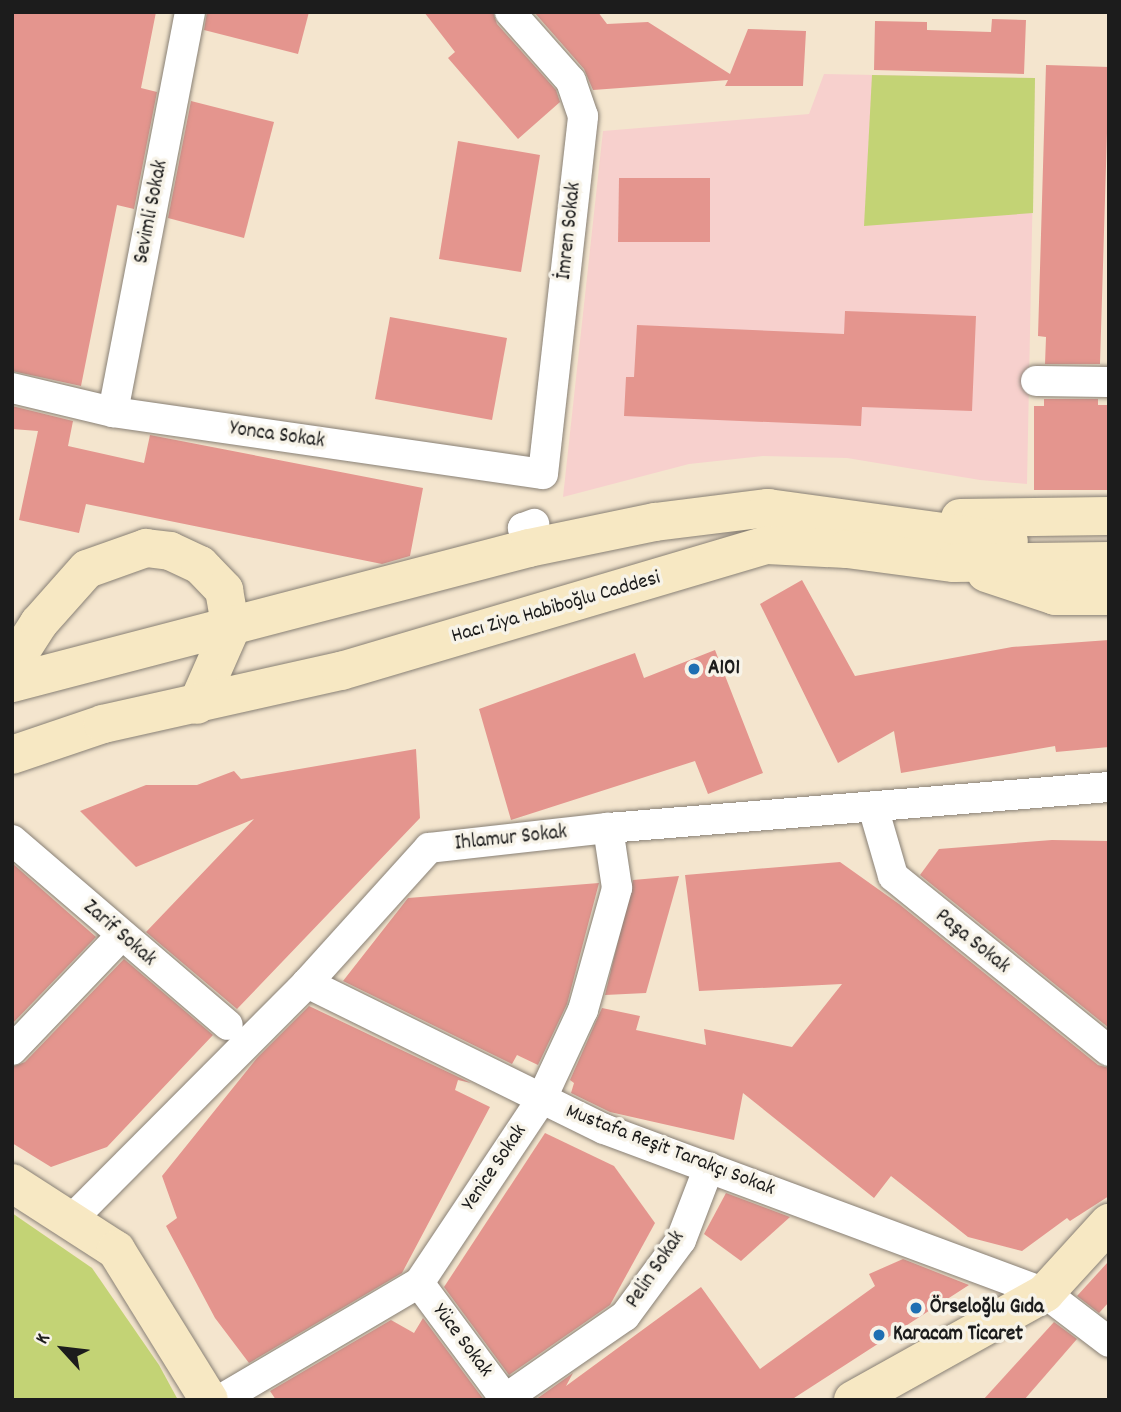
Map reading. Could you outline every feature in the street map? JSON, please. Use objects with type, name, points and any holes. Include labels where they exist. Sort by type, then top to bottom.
[{"type":"main road","points":[[12,683],[231,628],[531,536],[768,509],[993,541],[1109,539]]},
{"type":"main road","points":[[876,523],[1016,514],[1109,516]]},
{"type":"main road","name":"Hacı Ziya Habiboğlu Caddesi","points":[[12,755],[103,724],[197,705],[354,667],[767,545],[847,549],[954,562],[1109,561]]},
{"type":"main road","points":[[12,665],[39,623],[87,569],[146,548],[170,551],[200,565],[224,590],[231,628],[197,705]]},
{"type":"main road","points":[[954,562],[1055,596],[1109,596]]},
{"type":"main road","points":[[12,1183],[116,1250],[209,1400]]},
{"type":"main road","points":[[853,1400],[1045,1293],[1109,1223]]},
{"type":"street","name":"Sevimli Sokak","points":[[113,412],[190,12]]},
{"type":"street","name":"İmren Sokak","points":[[510,12],[571,81],[583,116],[524,479]]},
{"type":"street","points":[[1037,381],[1109,382]]},
{"type":"street","name":"Yonca Sokak","points":[[12,388],[113,412],[524,479]]},
{"type":"street","name":"Ihlamur Sokak","points":[[69,1222],[307,983],[429,848],[608,828],[1109,787]]},
{"type":"street","name":"Paşa Sokak","points":[[873,807],[893,876],[1109,1051]]},
{"type":"street","name":"Yenice Sokak","points":[[220,1400],[419,1283],[541,1100],[583,1010],[617,888],[608,828]]},
{"type":"street","name":"Zarif Sokak","points":[[12,840],[120,937],[228,1025]]},
{"type":"street","points":[[12,1050],[120,937]]},
{"type":"street","name":"Mustafa Reşit Tarakçı Sokak","points":[[307,983],[541,1100],[709,1167],[1045,1293],[1109,1342]]},
{"type":"street","name":"Pelin Sokak","points":[[505,1399],[625,1316],[681,1240],[709,1167]]},
{"type":"street","name":"Yüce Sokak","points":[[419,1283],[505,1399]]},
{"type":"shaded area","points":[[824,74],[1035,78],[1027,484],[980,480],[847,458],[763,456],[689,464],[563,497],[603,131],[809,114]]},
{"type":"green space","points":[[872,75],[1035,78],[1033,213],[864,226]]},
{"type":"green space","points":[[12,1213],[92,1268],[159,1365],[178,1400],[12,1400]]},
{"type":"building","points":[[12,12],[156,12],[141,88],[157,92],[134,209],[117,205],[81,386],[12,371]]},
{"type":"building","points":[[207,12],[309,12],[298,54],[204,30]]},
{"type":"building","points":[[424,12],[493,12],[497,24],[556,90],[560,102],[518,139],[448,58],[455,52]]},
{"type":"building","points":[[534,12],[598,12],[607,24],[648,22],[730,74],[748,29],[806,31],[803,86],[725,86],[728,80],[593,90],[584,69]]},
{"type":"building","points":[[992,19],[1026,20],[1024,74],[874,70],[875,21],[927,22],[927,30],[991,32]]},
{"type":"building","points":[[1046,65],[1109,67],[1100,364],[1045,364],[1046,337],[1038,336]]},
{"type":"building","points":[[191,101],[274,122],[244,238],[168,218]]},
{"type":"building","points":[[458,141],[540,155],[521,272],[439,259]]},
{"type":"building","points":[[619,178],[710,178],[710,242],[618,242]]},
{"type":"building","points":[[845,311],[976,316],[972,411],[862,407],[861,426],[624,416],[626,377],[634,377],[637,325],[844,334]]},
{"type":"building","points":[[390,317],[507,338],[492,420],[375,399]]},
{"type":"building","points":[[1044,399],[1098,399],[1098,405],[1109,405],[1109,490],[1034,490],[1034,406],[1044,406]]},
{"type":"building","points":[[12,406],[73,421],[68,446],[144,463],[150,435],[423,488],[410,556],[382,564],[86,504],[79,533],[19,520],[38,431],[12,429]]},
{"type":"building","points":[[802,580],[855,676],[1012,647],[1109,640],[1109,747],[1056,752],[1055,746],[901,773],[894,731],[838,763],[760,604]]},
{"type":"building","points":[[715,650],[763,773],[708,794],[695,761],[511,820],[479,709],[635,653],[644,678]]},
{"type":"building","points":[[416,749],[420,818],[237,1009],[146,932],[254,819],[136,867],[80,811],[146,785],[197,785],[234,771],[241,779]]},
{"type":"building","points":[[1052,840],[1109,841],[1109,1028],[920,875],[939,849]]},
{"type":"building","points":[[840,862],[899,904],[1098,1065],[1109,1068],[1109,1196],[1070,1221],[1067,1218],[1022,1251],[968,1237],[891,1176],[874,1198],[743,1093],[734,1140],[610,1112],[571,1093],[574,1083],[570,1080],[602,1008],[640,1016],[636,1030],[706,1045],[704,1029],[792,1047],[842,984],[699,991],[685,875]]},
{"type":"building","points":[[12,863],[96,937],[12,1024]]},
{"type":"building","points":[[679,876],[646,993],[605,995],[633,880]]},
{"type":"building","points":[[599,883],[567,1004],[538,1065],[517,1055],[512,1064],[343,981],[408,898]]},
{"type":"building","points":[[124,959],[213,1035],[107,1147],[51,1167],[12,1143],[12,1067],[25,1062]]},
{"type":"building","points":[[309,1006],[471,1083],[458,1080],[455,1090],[490,1107],[402,1273],[249,1363],[215,1318],[166,1226],[177,1218],[162,1176],[257,1058]]},
{"type":"building","points":[[545,1133],[614,1166],[655,1223],[610,1305],[509,1375],[444,1287]]},
{"type":"building","points":[[726,1193],[790,1217],[741,1261],[704,1234]]},
{"type":"building","points":[[903,1259],[969,1285],[791,1400],[535,1400],[573,1373],[566,1386],[701,1287],[760,1369],[875,1286],[869,1274]]},
{"type":"building","points":[[1108,1262],[1109,1302],[1099,1313],[1077,1296]]},
{"type":"building","points":[[423,1318],[484,1400],[276,1400],[270,1391],[391,1320],[414,1333]]},
{"type":"building","points":[[1054,1322],[1077,1339],[1024,1400],[983,1400]]},
{"type":"place","name":"A101","points":[[694,669]]},
{"type":"place","name":"Örseloğlu Gıda","points":[[916,1308]]},
{"type":"place","name":"Karacam Ticaret","points":[[879,1335]]}]
